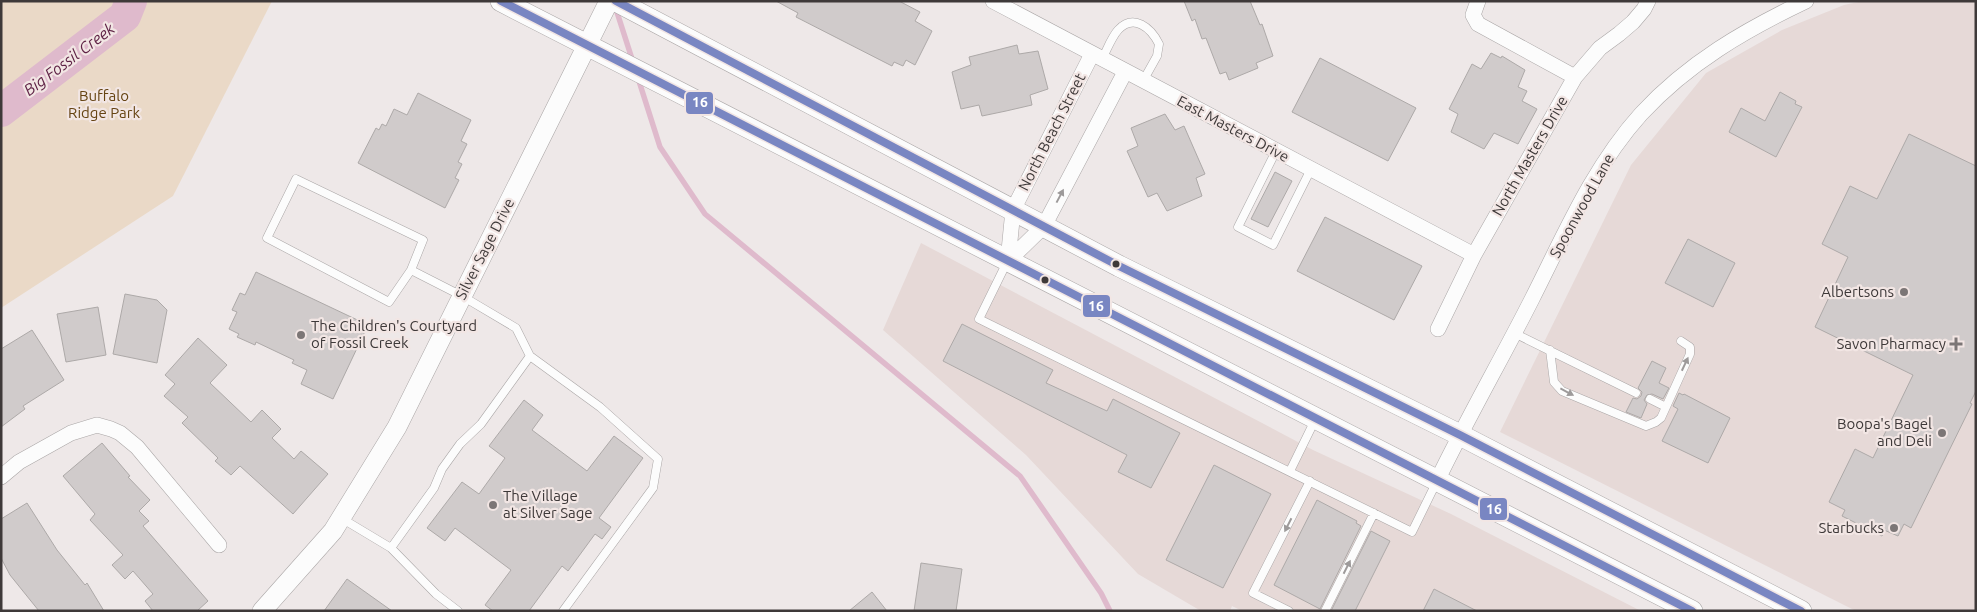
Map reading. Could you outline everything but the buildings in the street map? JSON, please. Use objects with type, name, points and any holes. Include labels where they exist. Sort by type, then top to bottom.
[{"type":"main road","points":[[502,1],[1692,611]]},
{"type":"main road","points":[[616,1],[1119,266],[1460,435],[1801,611]]},
{"type":"street","name":"Silver Sage Drive","points":[[262,611],[333,531],[396,427],[609,1]]},
{"type":"street","name":"East Masters Drive","points":[[993,1],[1474,255]]},
{"type":"street","points":[[1478,1],[1473,15],[1478,24],[1575,77]]},
{"type":"street","name":"North Masters Drive","points":[[1438,329],[1474,255],[1575,77],[1600,48],[1633,22],[1648,1]]},
{"type":"street","name":"Spoonwood Lane","points":[[1437,481],[1575,215],[1611,153],[1641,114],[1676,80],[1734,37],[1806,1]]},
{"type":"street","name":"North Beach Street","points":[[1008,261],[1013,210],[1097,57]]},
{"type":"street","points":[[1008,261],[1044,226],[1125,72]]},
{"type":"street","points":[[1,477],[19,462],[71,433],[97,425],[111,429],[137,447],[219,545]]},
{"type":"lane","points":[[1097,57],[1118,30],[1130,23],[1142,24],[1152,31],[1159,44],[1156,56],[1143,81]]},
{"type":"lane","points":[[1276,151],[1238,226],[1273,245],[1311,170]]},
{"type":"lane","points":[[296,179],[423,240],[411,270],[389,302],[267,238],[296,179]]},
{"type":"lane","points":[[1008,261],[979,319],[1412,532],[1437,481]]},
{"type":"lane","points":[[411,270],[462,296],[516,328],[530,356],[600,407],[658,459],[652,488],[562,611]]},
{"type":"lane","points":[[1514,333],[1636,393]]},
{"type":"lane","points":[[1550,350],[1554,382],[1562,391],[1646,426],[1661,418],[1690,354],[1690,347],[1681,341]]},
{"type":"lane","points":[[391,548],[434,488],[442,469],[456,450],[481,424],[530,356]]},
{"type":"lane","points":[[1650,399],[1666,407]]},
{"type":"lane","points":[[1290,471],[1316,418]]},
{"type":"lane","points":[[1289,611],[1253,593],[1310,481]]},
{"type":"lane","points":[[1325,611],[1374,513]]},
{"type":"lane","points":[[341,518],[391,548],[436,594],[458,611]]},
{"type":"shaded area","points":[[1863,1],[1976,1],[1976,611],[1856,611],[1500,432],[1631,165],[1706,73],[1782,30],[1844,5]]},
{"type":"shaded area","points":[[921,243],[1313,450],[1451,514],[1641,611],[1242,611],[1232,606],[1230,611],[1201,611],[1138,574],[1026,455],[883,330]]},
{"type":"green space","name":"Buffalo Ridge Park","points":[[1,1],[272,1],[173,196],[1,308]]},
{"type":"waterway","name":"Big Fossil Creek","points":[[1,111],[125,16],[131,1]]},
{"type":"waterway","points":[[615,6],[633,62]]},
{"type":"waterway","points":[[638,78],[660,147],[705,214],[1020,476],[1101,593],[1110,611]]},
{"type":"transit line","name":"16","points":[[501,1],[1692,611]]},
{"type":"transit line","name":"16","points":[[616,1],[1119,266],[1460,435],[1801,611]]},
{"type":"place","name":"Albertsons","points":[[1904,292]]},
{"type":"place","name":"The Children's Courtyard of Fossil Creek","points":[[301,335]]},
{"type":"place","name":"Savon Pharmacy","points":[[1956,344]]},
{"type":"place","name":"Boopa's Bagel and Deli","points":[[1942,433]]},
{"type":"place","name":"The Village at Silver Sage","points":[[493,505]]},
{"type":"place","name":"Starbucks","points":[[1894,528]]}]
